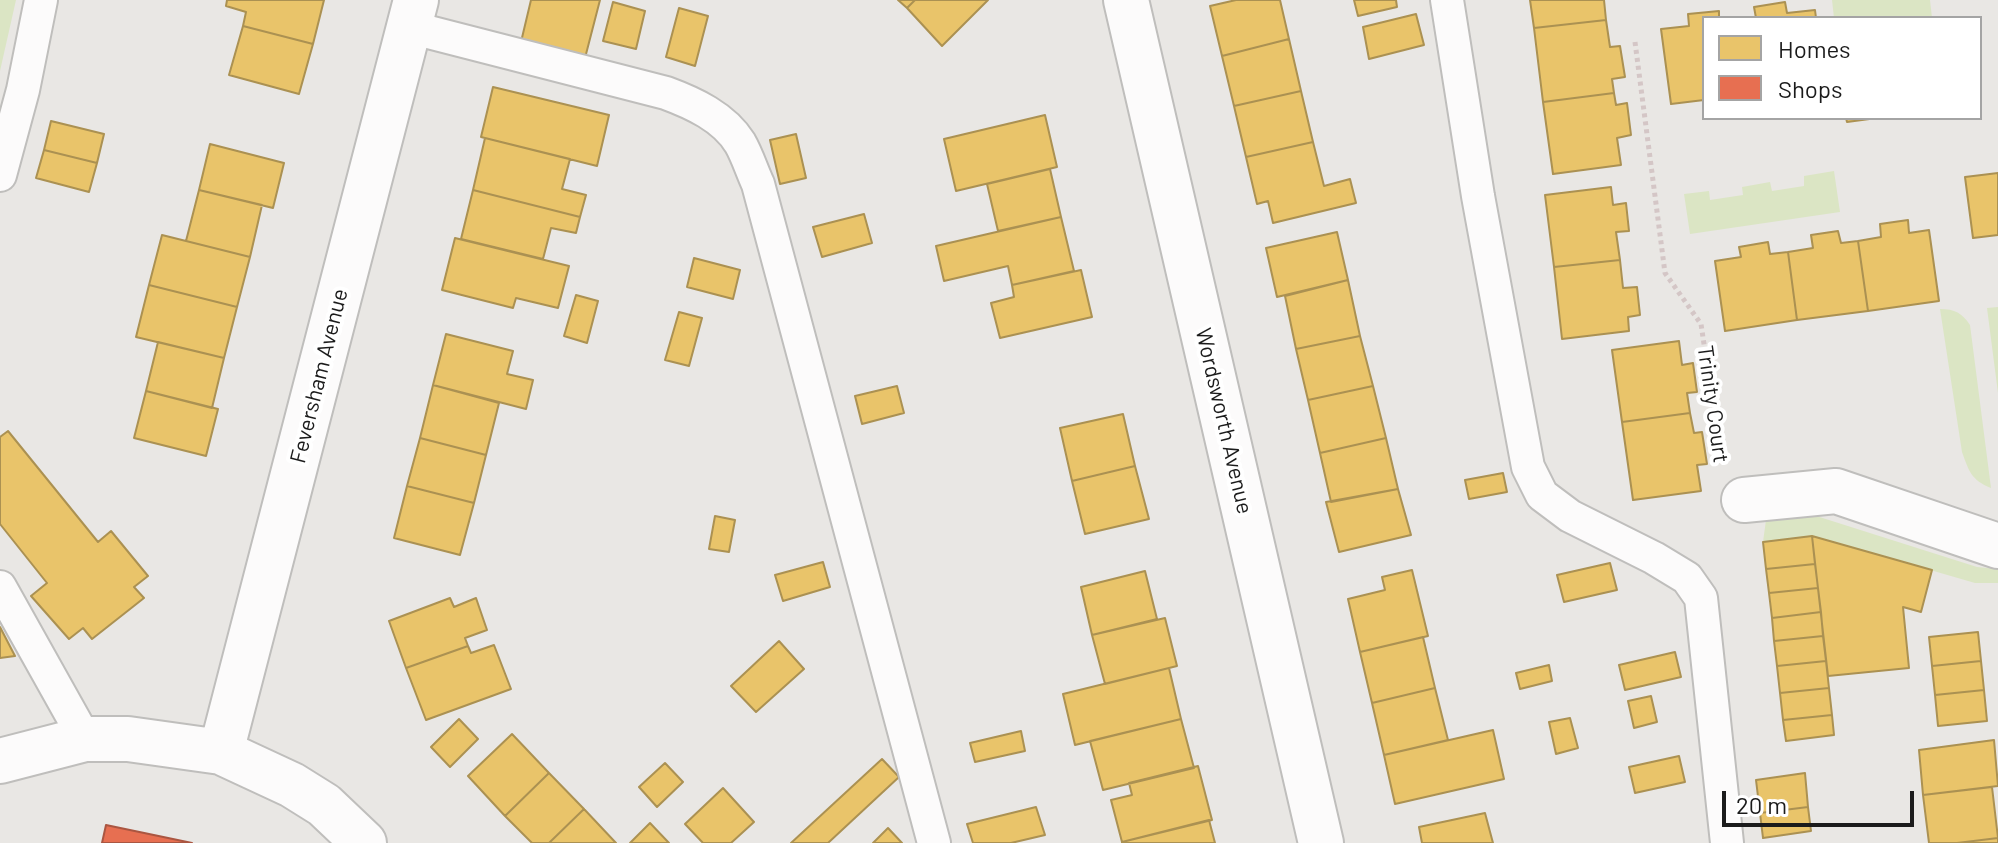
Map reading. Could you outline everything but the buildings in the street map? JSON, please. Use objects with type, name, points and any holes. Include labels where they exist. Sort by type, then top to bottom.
[{"type":"street","name":"Wordsworth Avenue","points":[[1126,0],[1321,843]]},
{"type":"street","name":"Feversham Avenue","points":[[221,752],[412,14]]},
{"type":"street","points":[[1744,500],[1836,491],[1998,546]]},
{"type":"street","points":[[0,761],[85,739],[128,739],[221,752],[292,785],[324,805],[364,843]]},
{"type":"lane","points":[[0,175],[23,90],[41,0]]},
{"type":"lane","points":[[1447,0],[1478,196],[1528,467],[1542,495],[1570,516],[1687,578],[1701,598],[1727,843]]},
{"type":"lane","points":[[412,14],[695,104],[717,119],[739,141],[758,184],[934,843]]},
{"type":"lane","points":[[0,587],[85,739]]},
{"type":"path","name":"Trinity Court","points":[[1635,42],[1665,273],[1701,324],[1726,498],[1744,500]]},
{"type":"green space","points":[[0,0],[16,0],[0,71]]},
{"type":"green space","points":[[1832,0],[1930,0],[1932,16],[1834,16]]},
{"type":"green space","points":[[1834,171],[1840,212],[1690,234],[1684,194],[1709,191],[1710,200],[1743,195],[1742,187],[1770,182],[1772,191],[1804,186],[1804,176]]},
{"type":"green space","points":[[1998,307],[1998,393],[1987,308]]},
{"type":"green space","points":[[1940,309],[1958,312],[1970,325],[1991,488],[1972,474],[1962,452]]},
{"type":"green space","points":[[1810,514],[1977,567],[1998,569],[1998,583],[1975,583],[1813,536],[1763,542],[1766,520]]}]
